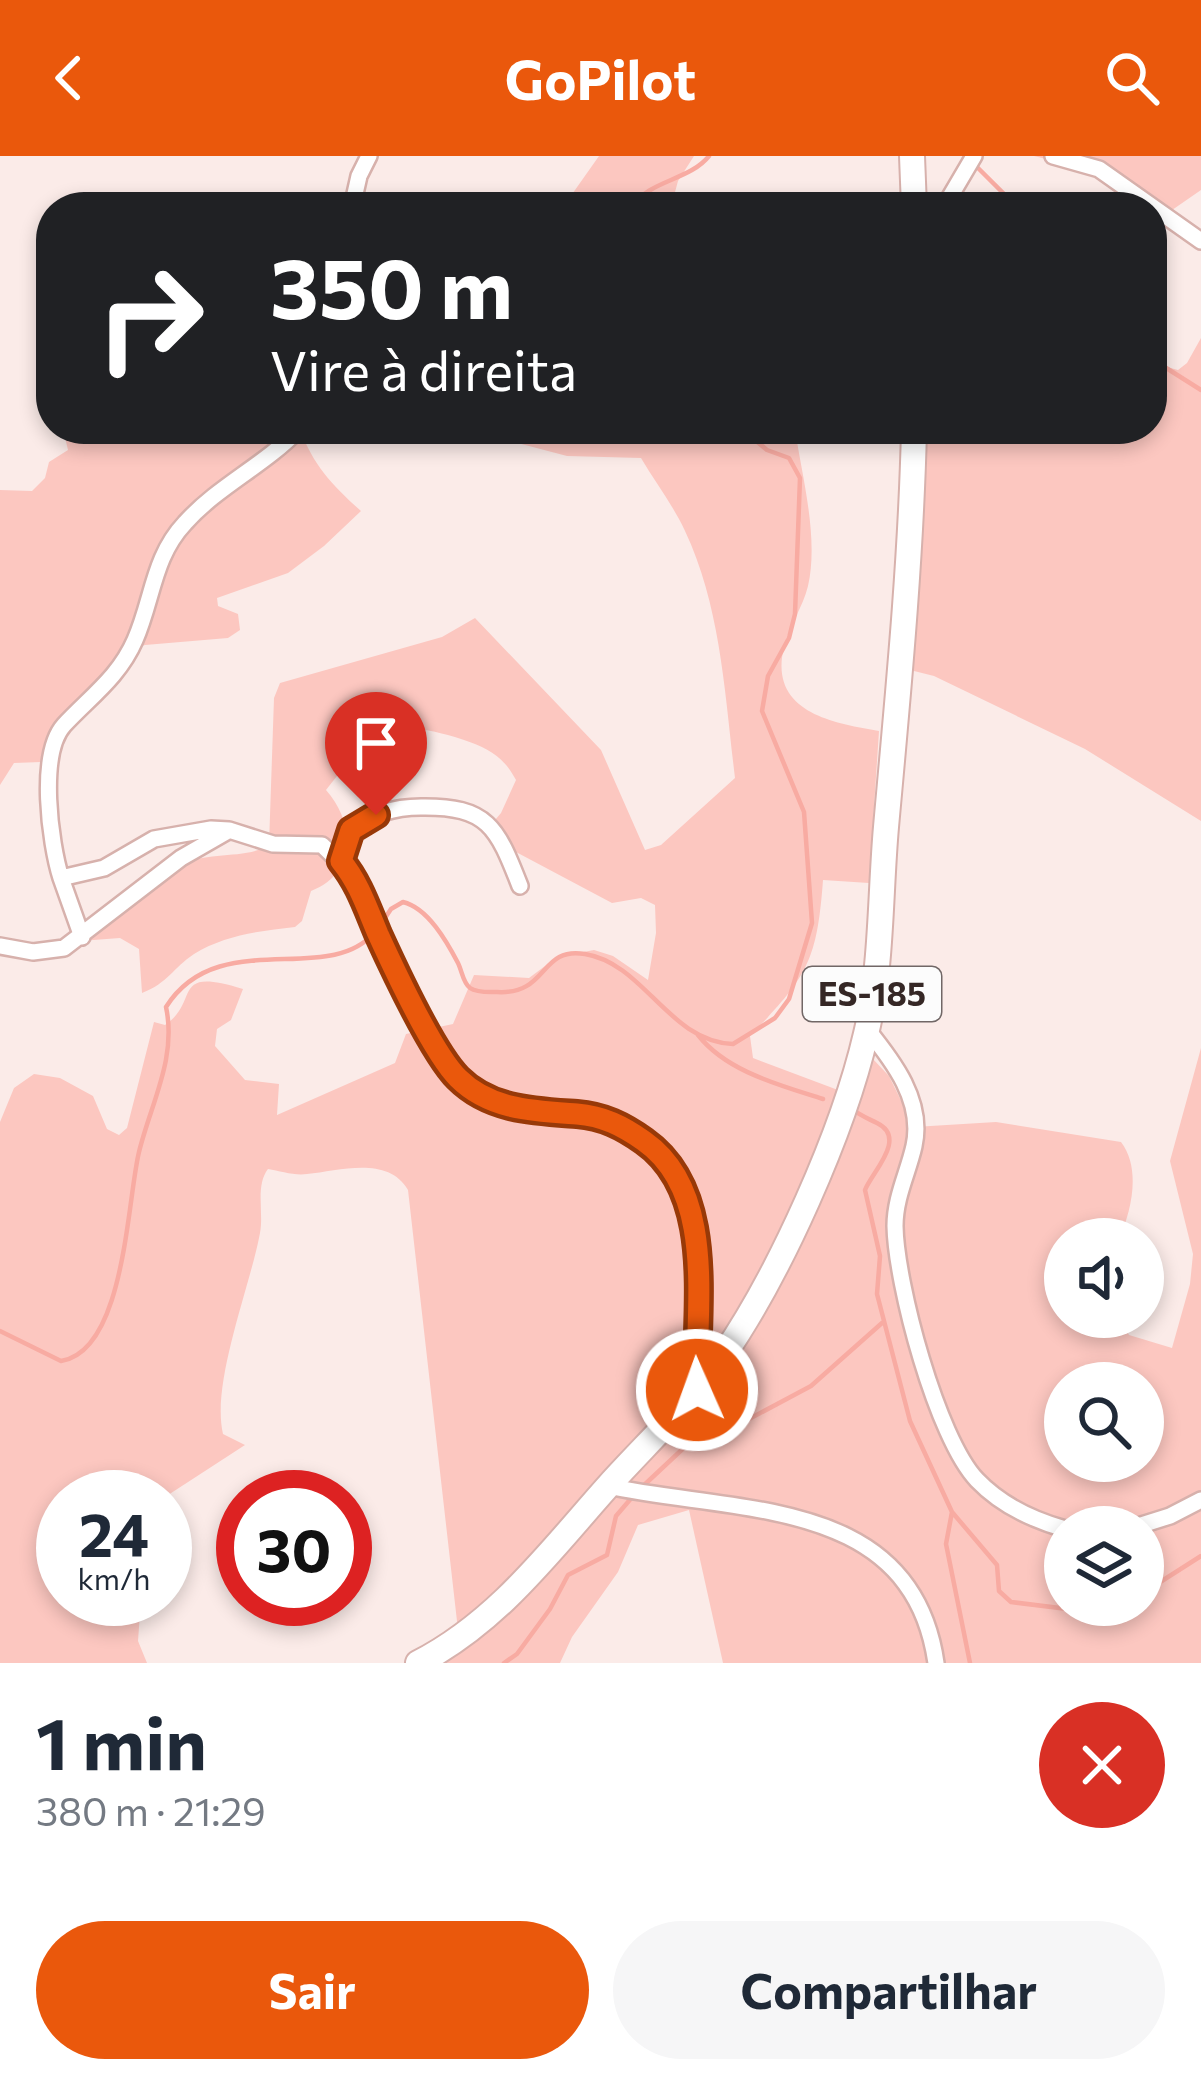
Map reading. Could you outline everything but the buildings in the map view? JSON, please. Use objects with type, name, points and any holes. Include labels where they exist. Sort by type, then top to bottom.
[{"type":"main road","points":[[912,156],[913,192]]},
{"type":"main road","name":"ES-185","points":[[418,1663],[499,1608],[697,1390],[737,1335],[770,1277],[825,1154],[867,1029],[909,576],[913,444]]},
{"type":"street","points":[[355,192],[369,156]]},
{"type":"street","points":[[953,192],[974,156]]},
{"type":"street","points":[[1053,156],[1100,169],[1132,192]]},
{"type":"street","points":[[1167,217],[1201,241]]},
{"type":"street","points":[[82,937],[53,852],[51,753],[58,734],[100,692],[132,646],[169,541],[196,510],[282,444]]},
{"type":"street","points":[[341,861],[351,830],[376,815],[403,807],[458,807],[480,817],[501,841],[520,886]]},
{"type":"street","points":[[61,878],[104,868],[154,839],[193,829],[230,830],[264,842],[322,845],[341,861],[361,891],[440,1057],[458,1078],[491,1100],[512,1107],[586,1115],[620,1125],[652,1147],[670,1168],[688,1200],[696,1231],[697,1390]]},
{"type":"street","points":[[0,946],[48,952],[82,937],[168,868],[230,830]]},
{"type":"street","points":[[867,1029],[902,1076],[914,1120],[916,1142],[899,1193],[895,1231],[911,1316],[947,1430],[973,1476],[992,1493],[1044,1522]]},
{"type":"street","points":[[608,1486],[716,1502],[847,1534],[871,1547],[905,1580],[929,1627],[936,1663]]},
{"type":"street","points":[[1164,1518],[1201,1500]]},
{"type":"shaded area","points":[[599,156],[694,156],[675,192],[574,192]]},
{"type":"shaded area","points":[[1034,156],[1201,156],[1201,190],[1167,214],[1167,192],[1126,192],[1098,172]]},
{"type":"shaded area","points":[[1201,338],[1201,821],[1085,749],[934,676],[902,668],[920,444],[1167,444],[1167,367],[1178,370]]},
{"type":"shaded area","points":[[67,444],[307,444],[324,474],[361,511],[288,573],[217,598],[218,606],[238,614],[240,630],[228,638],[132,649],[41,762],[14,763],[0,785],[0,490],[32,491],[45,478],[49,462],[68,450]]},
{"type":"shaded area","points":[[521,444],[798,444],[812,548],[806,594],[784,647],[785,686],[795,700],[824,718],[879,731],[869,883],[823,880],[817,931],[806,967],[750,1036],[753,1058],[838,1090],[777,1245],[712,1359],[496,1598],[458,1630],[408,1190],[399,1179],[376,1169],[293,1174],[268,1169],[261,1191],[260,1233],[222,1389],[223,1434],[245,1445],[192,1479],[192,1470],[36,1470],[36,1626],[139,1626],[138,1641],[147,1663],[0,1663],[0,1122],[14,1088],[34,1074],[60,1078],[93,1096],[107,1129],[119,1135],[127,1128],[154,1022],[165,1025],[176,1016],[195,984],[220,983],[243,989],[231,1020],[217,1029],[215,1046],[245,1080],[279,1084],[277,1115],[395,1063],[406,1034],[453,1024],[474,975],[529,978],[557,957],[594,950],[613,956],[648,980],[655,905],[641,898],[612,903],[503,845],[489,827],[516,780],[501,759],[464,740],[400,729],[370,741],[326,790],[346,832],[344,860],[337,873],[311,891],[302,921],[295,927],[218,942],[142,993],[139,949],[120,938],[80,941],[178,866],[269,845],[274,698],[280,683],[442,637],[475,618],[601,750],[645,850],[661,845],[735,778],[720,652],[707,590],[680,521],[641,458],[567,456]]},
{"type":"shaded area","points":[[1201,1048],[1201,1663],[723,1663],[689,1510],[638,1525],[618,1572],[572,1637],[560,1663],[438,1663],[535,1587],[710,1392],[872,1058],[889,1076],[914,1127],[996,1122],[1121,1142],[1133,1176],[1127,1218],[1044,1218],[1044,1338],[1139,1338],[1172,1348],[1190,1284],[1193,1254],[1170,1161]]},
{"type":"waterway","points":[[647,192],[691,171],[709,156]]},
{"type":"waterway","points":[[978,168],[1002,192]]},
{"type":"waterway","points":[[1167,368],[1201,390]]},
{"type":"waterway","points":[[381,924],[403,902],[421,911],[448,945],[473,990],[514,991],[536,979],[559,957],[585,954],[624,972],[673,1017],[710,1040],[733,1044],[775,1018],[789,999],[812,923],[804,812],[762,711],[768,676],[789,638],[795,614],[800,478],[789,458],[760,444]]},
{"type":"waterway","points":[[0,1331],[61,1361],[82,1351],[98,1331],[120,1271],[139,1152],[165,1062],[166,1007],[188,982],[214,968],[242,962],[329,956],[354,948],[374,933]]},
{"type":"waterway","points":[[698,1035],[739,1068],[823,1099]]},
{"type":"waterway","points":[[852,1109],[886,1129],[889,1137],[885,1155],[865,1190],[880,1256],[877,1294],[910,1421],[952,1512],[997,1565],[999,1591],[1011,1602],[1044,1606]]},
{"type":"waterway","points":[[642,1487],[689,1443],[721,1434],[811,1386],[882,1323]]},
{"type":"waterway","points":[[504,1663],[517,1654],[550,1609],[568,1575],[607,1555],[616,1516],[634,1495]]},
{"type":"waterway","points":[[952,1512],[946,1544],[970,1663]]},
{"type":"waterway","points":[[1164,1580],[1201,1556]]},
{"type":"route","points":[[376,815],[351,830],[341,861],[361,891],[449,1068],[476,1092],[512,1107],[586,1115],[620,1125],[652,1147],[680,1183],[696,1231],[697,1390]]}]
